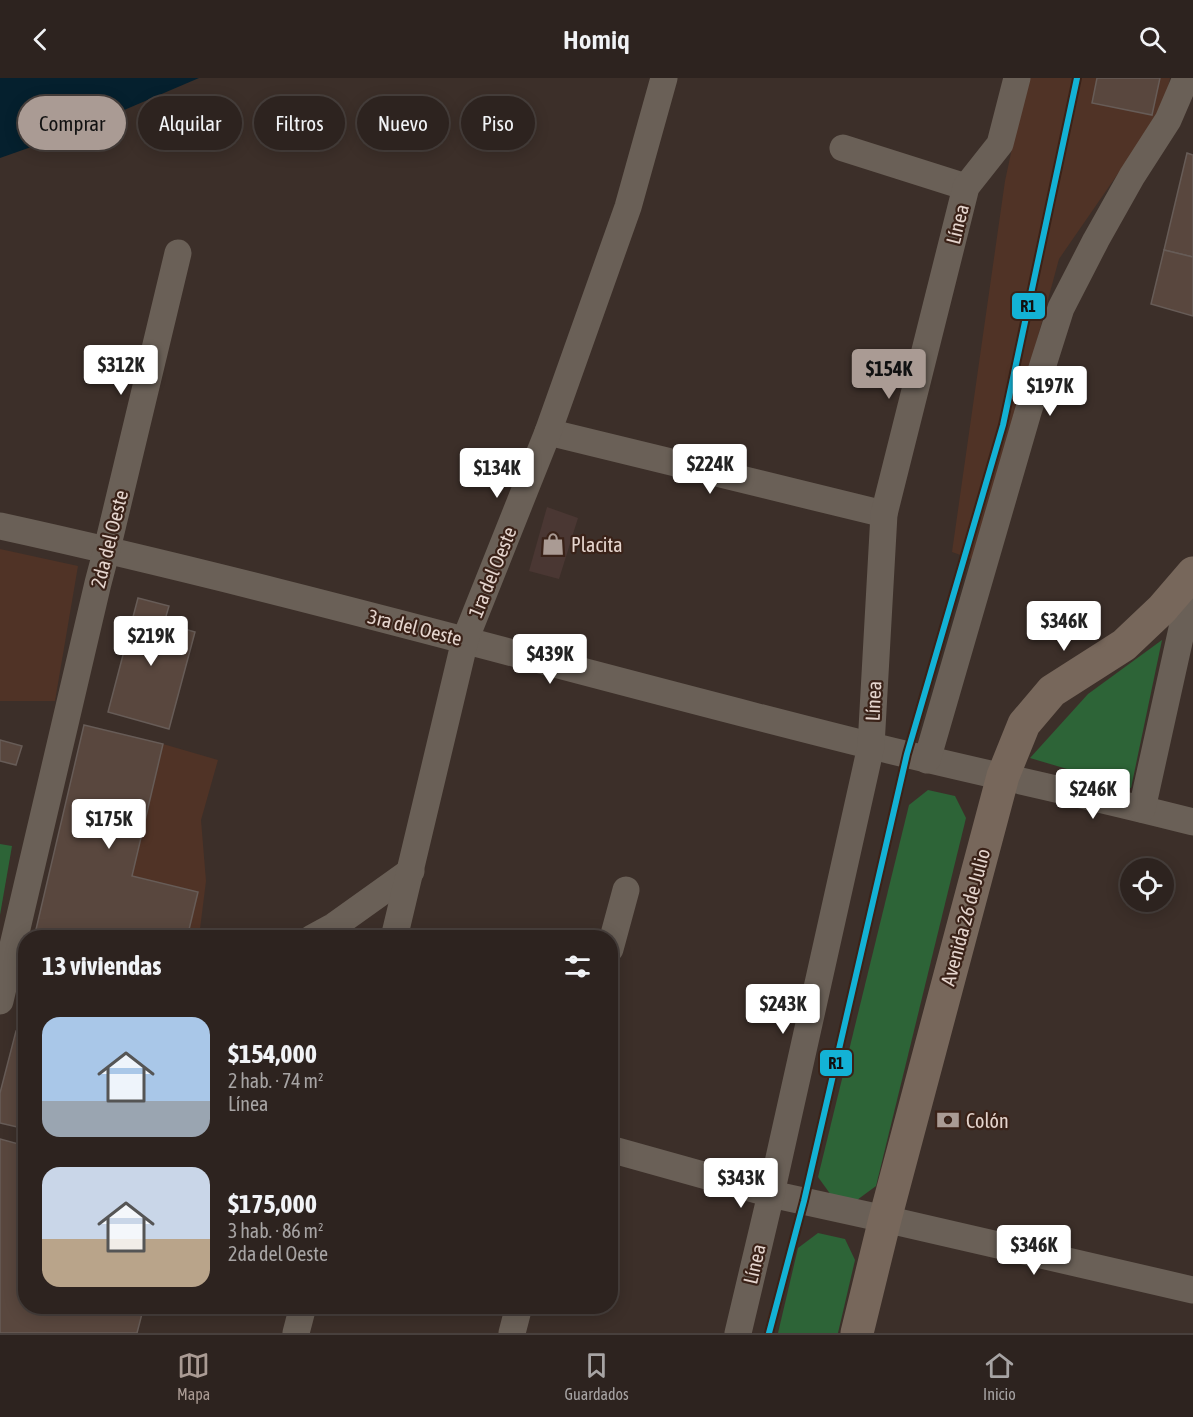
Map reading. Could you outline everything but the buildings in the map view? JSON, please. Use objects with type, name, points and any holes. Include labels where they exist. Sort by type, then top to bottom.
[{"type":"main road","name":"Avenida 26 de Julio","points":[[857,1333],[885,1219],[1003,776],[1024,724],[1052,691],[1124,645],[1162,609],[1193,573]]},
{"type":"street","name":"1ra del Oeste","points":[[396,930],[465,640],[548,432],[628,207],[664,78]]},
{"type":"street","name":"Línea","points":[[738,1333],[871,746],[884,514],[966,187],[1000,144],[1017,78]]},
{"type":"street","points":[[927,760],[1025,423],[1061,308],[1096,240],[1132,176],[1168,120],[1188,81]]},
{"type":"street","points":[[843,148],[966,187]]},
{"type":"street","name":"2da del Oeste","points":[[1,993],[178,253]]},
{"type":"street","points":[[548,432],[884,514]]},
{"type":"street","name":"3ra del Oeste","points":[[0,526],[108,549],[927,760],[1193,822]]},
{"type":"street","points":[[1142,809],[1193,579]]},
{"type":"street","points":[[327,930],[411,871]]},
{"type":"street","points":[[615,930],[626,890]]},
{"type":"street","points":[[618,1151],[771,1194],[1193,1290]]},
{"type":"street","points":[[296,1333],[301,1314]]},
{"type":"street","points":[[512,1333],[517,1314]]},
{"type":"shaded area","points":[[1027,78],[1170,78],[1164,107],[1059,259],[977,561],[952,552],[1005,181]]},
{"type":"shaded area","name":"Placita","points":[[547,507],[578,518],[559,579],[529,571]]},
{"type":"shaded area","points":[[0,549],[78,566],[55,701],[0,701]]},
{"type":"shaded area","points":[[84,725],[218,760],[201,820],[206,881],[200,930],[36,930]]},
{"type":"green space","points":[[1162,640],[1131,788],[1030,758],[1088,694]]},
{"type":"green space","points":[[928,790],[955,796],[966,818],[876,1186],[857,1200],[831,1195],[818,1177],[909,805]]},
{"type":"green space","points":[[0,844],[12,846],[0,915]]},
{"type":"green space","points":[[818,1233],[845,1239],[855,1260],[838,1333],[778,1333],[798,1248]]},
{"type":"water","points":[[0,78],[199,78],[157,96],[138,96],[138,104],[126,109],[126,96],[18,96],[18,150],[23,150],[0,158]]},
{"type":"transit line","name":"R1","points":[[769,1333],[804,1201],[907,754],[1003,425],[1077,78]]},
{"type":"place","name":"Placita","points":[[553,544]]},
{"type":"place","name":"Colón","points":[[948,1120]]}]
